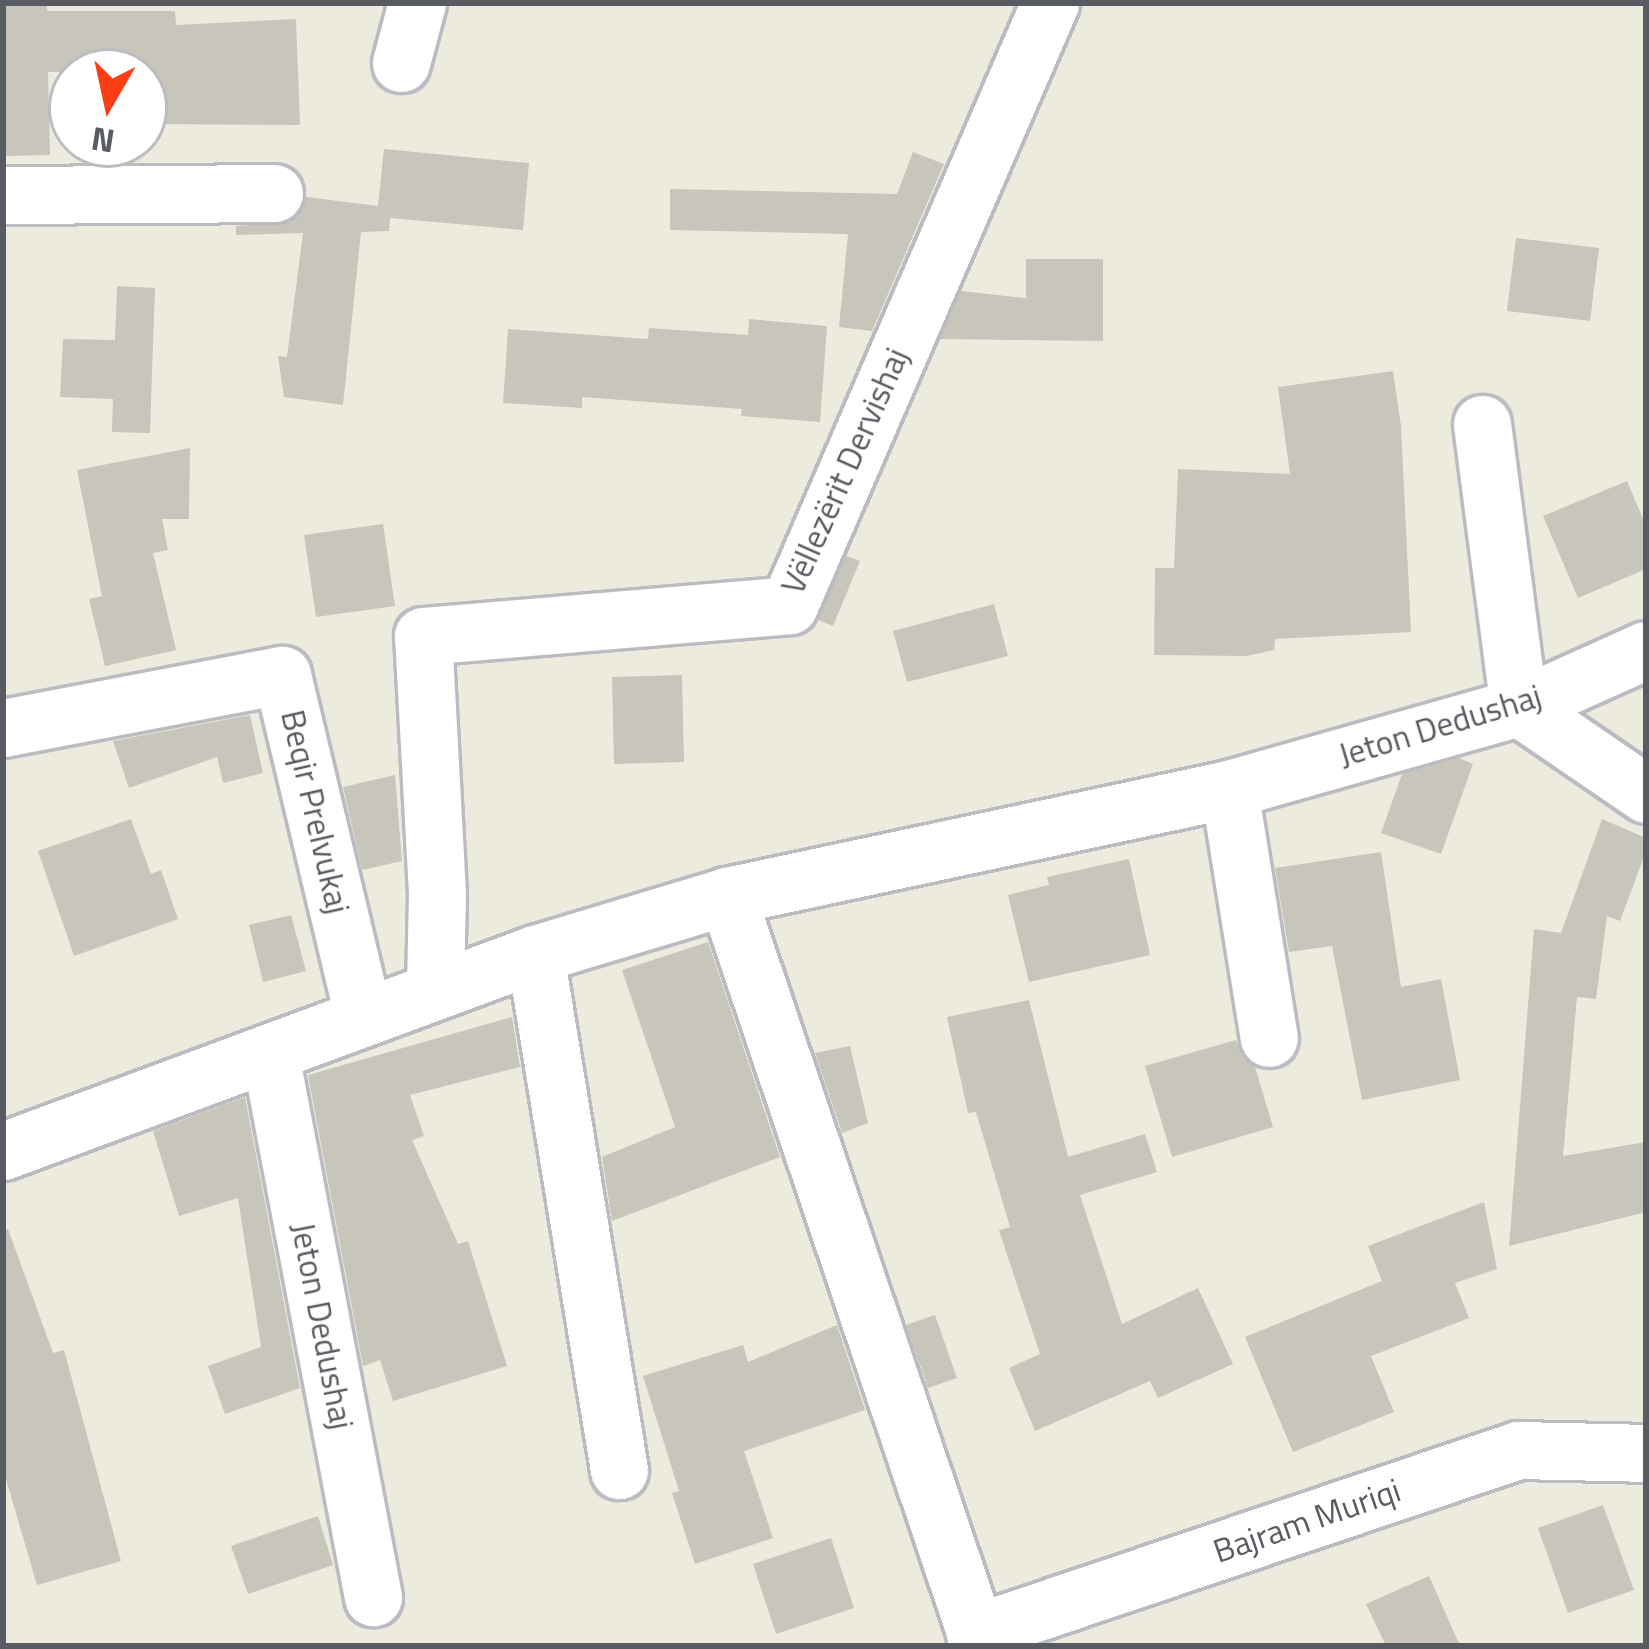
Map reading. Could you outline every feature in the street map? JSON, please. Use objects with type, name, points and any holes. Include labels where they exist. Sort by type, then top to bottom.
[{"type":"street","points":[[401,63],[417,3]]},
{"type":"street","name":"Vëllezërit Dervishaj","points":[[435,988],[437,893],[423,636],[789,605],[1050,3]]},
{"type":"street","points":[[3,195],[274,193]]},
{"type":"street","points":[[1482,424],[1519,707],[1646,794]]},
{"type":"street","name":"Jeton Dedushaj","points":[[3,1151],[535,953],[728,896],[1229,789],[1519,707],[1646,650]]},
{"type":"street","name":"Beqir Prelvukaj","points":[[3,728],[282,675],[363,1015]]},
{"type":"street","points":[[1229,789],[1269,1038]]},
{"type":"street","name":"Bajram Muriqi","points":[[728,896],[978,1640],[1519,1450],[1646,1453]]},
{"type":"street","points":[[535,953],[619,1470]]},
{"type":"street","name":"Jeton Dedushaj","points":[[270,1054],[373,1597]]},
{"type":"building","points":[[3,3],[47,3],[47,11],[175,11],[176,25],[296,19],[300,125],[168,124],[168,48],[48,48],[48,155],[3,156]]},
{"type":"building","points":[[384,149],[529,163],[523,230],[390,218],[389,231],[361,232],[343,405],[284,397],[278,356],[287,357],[303,233],[236,235],[236,226],[290,222],[306,197],[378,206]]},
{"type":"building","points":[[913,152],[944,164],[872,331],[839,327],[848,234],[670,230],[670,189],[897,194]]},
{"type":"building","points":[[1516,238],[1599,248],[1590,321],[1507,311]]},
{"type":"building","points":[[1026,259],[1103,259],[1103,341],[940,339],[961,291],[1026,298]]},
{"type":"building","points":[[117,286],[155,288],[150,433],[112,432],[113,399],[60,397],[63,339],[115,340]]},
{"type":"building","points":[[749,319],[827,326],[820,422],[741,416],[742,409],[582,397],[582,408],[503,403],[508,329],[648,339],[649,328],[748,335]]},
{"type":"building","points":[[1393,371],[1401,426],[1411,632],[1275,639],[1274,650],[1247,656],[1154,655],[1155,568],[1174,568],[1178,469],[1290,474],[1278,387]]},
{"type":"building","points":[[190,448],[189,519],[162,519],[168,550],[153,553],[176,650],[105,666],[89,599],[102,596],[77,470]]},
{"type":"building","points":[[1627,481],[1646,526],[1646,569],[1578,598],[1543,516]]},
{"type":"building","points":[[383,524],[395,606],[316,617],[304,535]]},
{"type":"building","points":[[846,556],[860,561],[833,626],[818,620]]},
{"type":"building","points":[[994,604],[1008,656],[907,682],[893,631]]},
{"type":"building","points":[[682,675],[684,762],[614,764],[612,677]]},
{"type":"building","points":[[250,715],[263,773],[223,783],[217,757],[129,788],[113,741]]},
{"type":"building","points":[[1459,758],[1473,764],[1441,854],[1381,833],[1402,774]]},
{"type":"building","points":[[395,775],[402,861],[362,870],[343,787]]},
{"type":"building","points":[[131,819],[151,874],[161,870],[178,919],[74,956],[38,851]]},
{"type":"building","points":[[1602,819],[1646,838],[1646,851],[1620,921],[1607,916],[1596,999],[1577,997],[1563,1156],[1646,1142],[1646,1212],[1509,1246],[1534,929],[1561,933]]},
{"type":"building","points":[[1381,852],[1401,987],[1441,979],[1460,1080],[1362,1100],[1332,946],[1289,952],[1275,868]]},
{"type":"building","points":[[1129,859],[1150,955],[1029,982],[1008,895],[1049,885],[1047,877]]},
{"type":"building","points":[[291,915],[306,971],[263,982],[249,925]]},
{"type":"building","points":[[708,942],[780,1157],[612,1221],[602,1157],[675,1127],[622,970]]},
{"type":"building","points":[[1029,1000],[1068,1157],[1145,1134],[1157,1172],[1080,1195],[1122,1324],[1198,1288],[1233,1364],[1158,1398],[1150,1381],[1035,1431],[1009,1368],[1040,1354],[999,1230],[1010,1227],[976,1112],[968,1113],[947,1017]]},
{"type":"building","points":[[512,1017],[520,1067],[410,1095],[424,1136],[412,1140],[458,1244],[468,1241],[507,1366],[393,1401],[380,1360],[363,1366],[308,1075]]},
{"type":"building","points":[[1236,1040],[1243,1058],[1255,1067],[1273,1127],[1172,1157],[1145,1066]]},
{"type":"building","points":[[850,1046],[868,1123],[842,1133],[815,1053]]},
{"type":"building","points":[[245,1097],[300,1388],[225,1414],[208,1366],[261,1347],[238,1198],[179,1216],[153,1131]]},
{"type":"building","points":[[1484,1202],[1497,1269],[1455,1283],[1469,1318],[1371,1356],[1394,1412],[1293,1452],[1245,1337],[1382,1281],[1368,1246]]},
{"type":"building","points":[[8,1229],[53,1353],[64,1350],[121,1561],[37,1585],[3,1469],[3,1230]]},
{"type":"building","points":[[935,1315],[957,1378],[928,1388],[906,1325]]},
{"type":"building","points":[[837,1325],[865,1410],[744,1451],[773,1538],[695,1564],[672,1493],[679,1491],[643,1376],[743,1345],[748,1362]]},
{"type":"building","points":[[1603,1505],[1634,1590],[1568,1613],[1538,1528]]},
{"type":"building","points":[[318,1516],[333,1565],[248,1594],[231,1546]]},
{"type":"building","points":[[831,1538],[854,1608],[776,1634],[753,1564]]},
{"type":"building","points":[[1429,1576],[1460,1646],[1386,1646],[1366,1604]]}]
